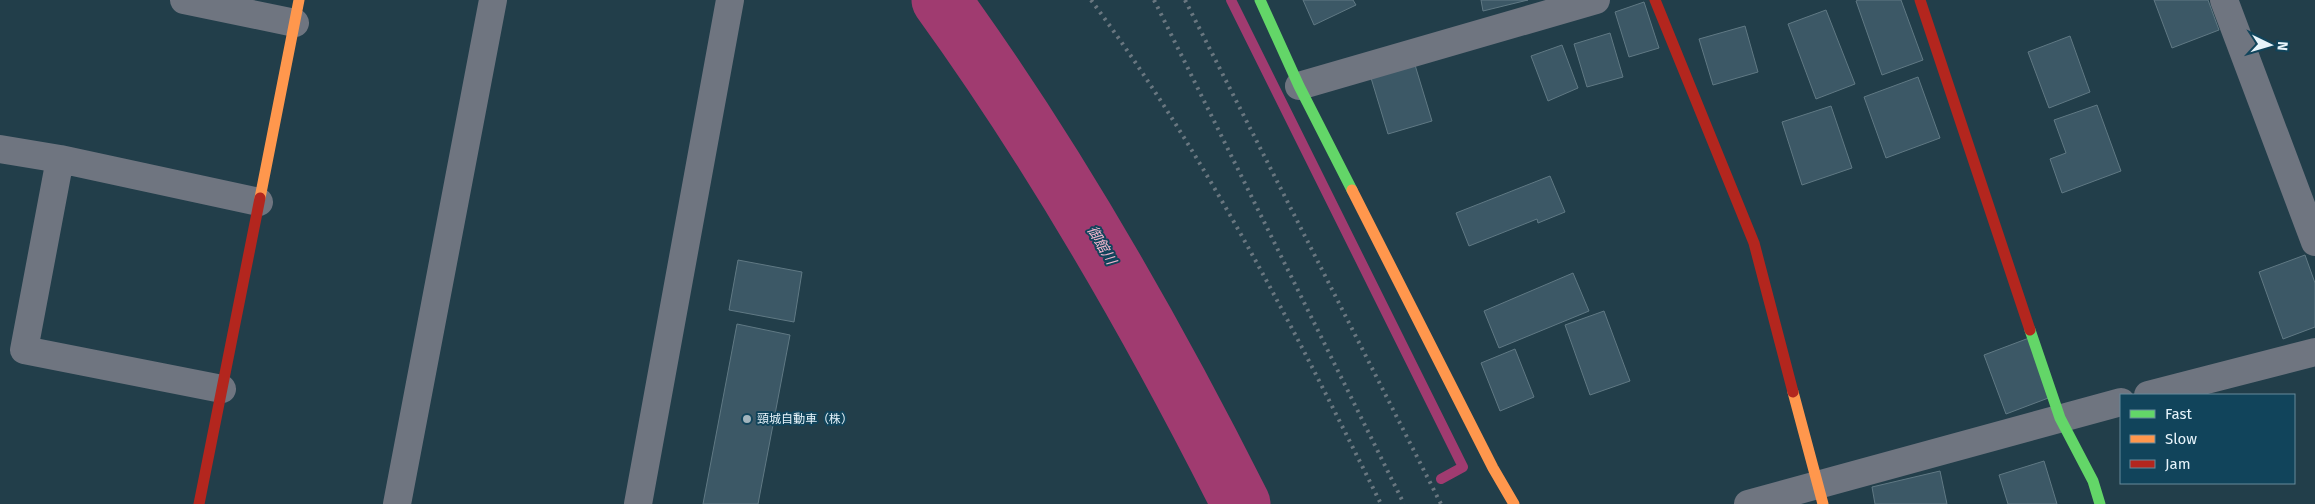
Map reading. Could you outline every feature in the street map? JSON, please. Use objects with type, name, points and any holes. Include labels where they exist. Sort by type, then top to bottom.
[{"type":"street","points":[[184,0],[297,11],[199,504]]},
{"type":"street","points":[[397,504],[493,0]]},
{"type":"street","points":[[638,504],[730,0]]},
{"type":"street","points":[[1260,0],[1299,86],[1484,450],[1514,504]]},
{"type":"street","points":[[1299,86],[1596,0]]},
{"type":"street","points":[[1655,0],[1754,243],[1821,494]]},
{"type":"street","points":[[1920,0],[2060,418],[2093,481],[2100,504]]},
{"type":"street","points":[[2224,0],[2315,242]]},
{"type":"street","points":[[0,149],[60,159],[259,202]]},
{"type":"street","points":[[60,159],[24,350],[222,389]]},
{"type":"street","points":[[2152,394],[2315,352]]},
{"type":"street","points":[[1748,504],[1821,494],[2060,418],[2120,402]]},
{"type":"building","points":[[1303,0],[1353,0],[1356,5],[1314,25]]},
{"type":"building","points":[[1481,0],[1528,0],[1483,11]]},
{"type":"building","points":[[1901,0],[1923,60],[1882,75],[1856,1]]},
{"type":"building","points":[[2154,0],[2208,0],[2219,30],[2172,48]]},
{"type":"building","points":[[1644,2],[1659,48],[1629,57],[1615,12]]},
{"type":"building","points":[[1826,10],[1855,84],[1816,99],[1788,24]]},
{"type":"building","points":[[1745,26],[1758,72],[1713,85],[1699,39]]},
{"type":"building","points":[[1610,33],[1623,77],[1587,87],[1574,44]]},
{"type":"building","points":[[2070,36],[2090,92],[2049,108],[2028,52]]},
{"type":"building","points":[[1562,45],[1578,88],[1548,101],[1531,56]]},
{"type":"building","points":[[1415,65],[1432,121],[1388,134],[1371,78]]},
{"type":"building","points":[[1918,77],[1940,138],[1886,158],[1864,97]]},
{"type":"building","points":[[2097,105],[2121,171],[2062,193],[2050,159],[2066,153],[2054,120]]},
{"type":"building","points":[[1831,106],[1852,168],[1802,185],[1782,122]]},
{"type":"building","points":[[1550,176],[1565,212],[1538,223],[1537,219],[1469,246],[1456,213]]},
{"type":"building","points":[[2305,255],[2315,283],[2315,327],[2283,339],[2259,272]]},
{"type":"building","points":[[738,260],[802,272],[794,322],[729,310]]},
{"type":"building","points":[[1573,273],[1589,311],[1499,348],[1484,311]]},
{"type":"building","points":[[1604,311],[1630,381],[1590,395],[1565,325]]},
{"type":"building","name":"頸城自動車（株）","points":[[737,324],[790,335],[758,504],[703,504]]},
{"type":"building","points":[[2029,338],[2051,397],[2006,414],[1984,355]]},
{"type":"building","points":[[1515,349],[1534,397],[1500,411],[1481,363]]},
{"type":"building","points":[[2044,461],[2057,504],[2008,504],[1999,475]]},
{"type":"building","points":[[1940,471],[1947,504],[1875,504],[1872,487]]},
{"type":"waterway","name":"御館川","points":[[941,0],[1024,121],[1101,246],[1173,374],[1241,504]]},
{"type":"waterway","points":[[1231,0],[1463,467],[1441,479]]},
{"type":"railway","points":[[1091,0],[1133,59],[1211,182],[1316,374],[1381,504]]},
{"type":"railway","points":[[1154,0],[1404,504]]},
{"type":"railway","points":[[1185,0],[1441,504]]},
{"type":"traffic: fast","points":[[1260,0],[1299,86],[1352,190]]},
{"type":"traffic: fast","points":[[2030,330],[2060,418],[2093,481],[2100,504]]},
{"type":"traffic: slow","points":[[260,198],[299,0]]},
{"type":"traffic: slow","points":[[1352,190],[1493,468],[1514,504]]},
{"type":"traffic: slow","points":[[1793,392],[1823,504]]},
{"type":"traffic: jam","points":[[1655,0],[1754,243],[1793,392]]},
{"type":"traffic: jam","points":[[1920,0],[2030,330]]},
{"type":"traffic: jam","points":[[199,504],[260,198]]},
{"type":"place","name":"頸城自動車（株）","points":[[747,419]]}]
